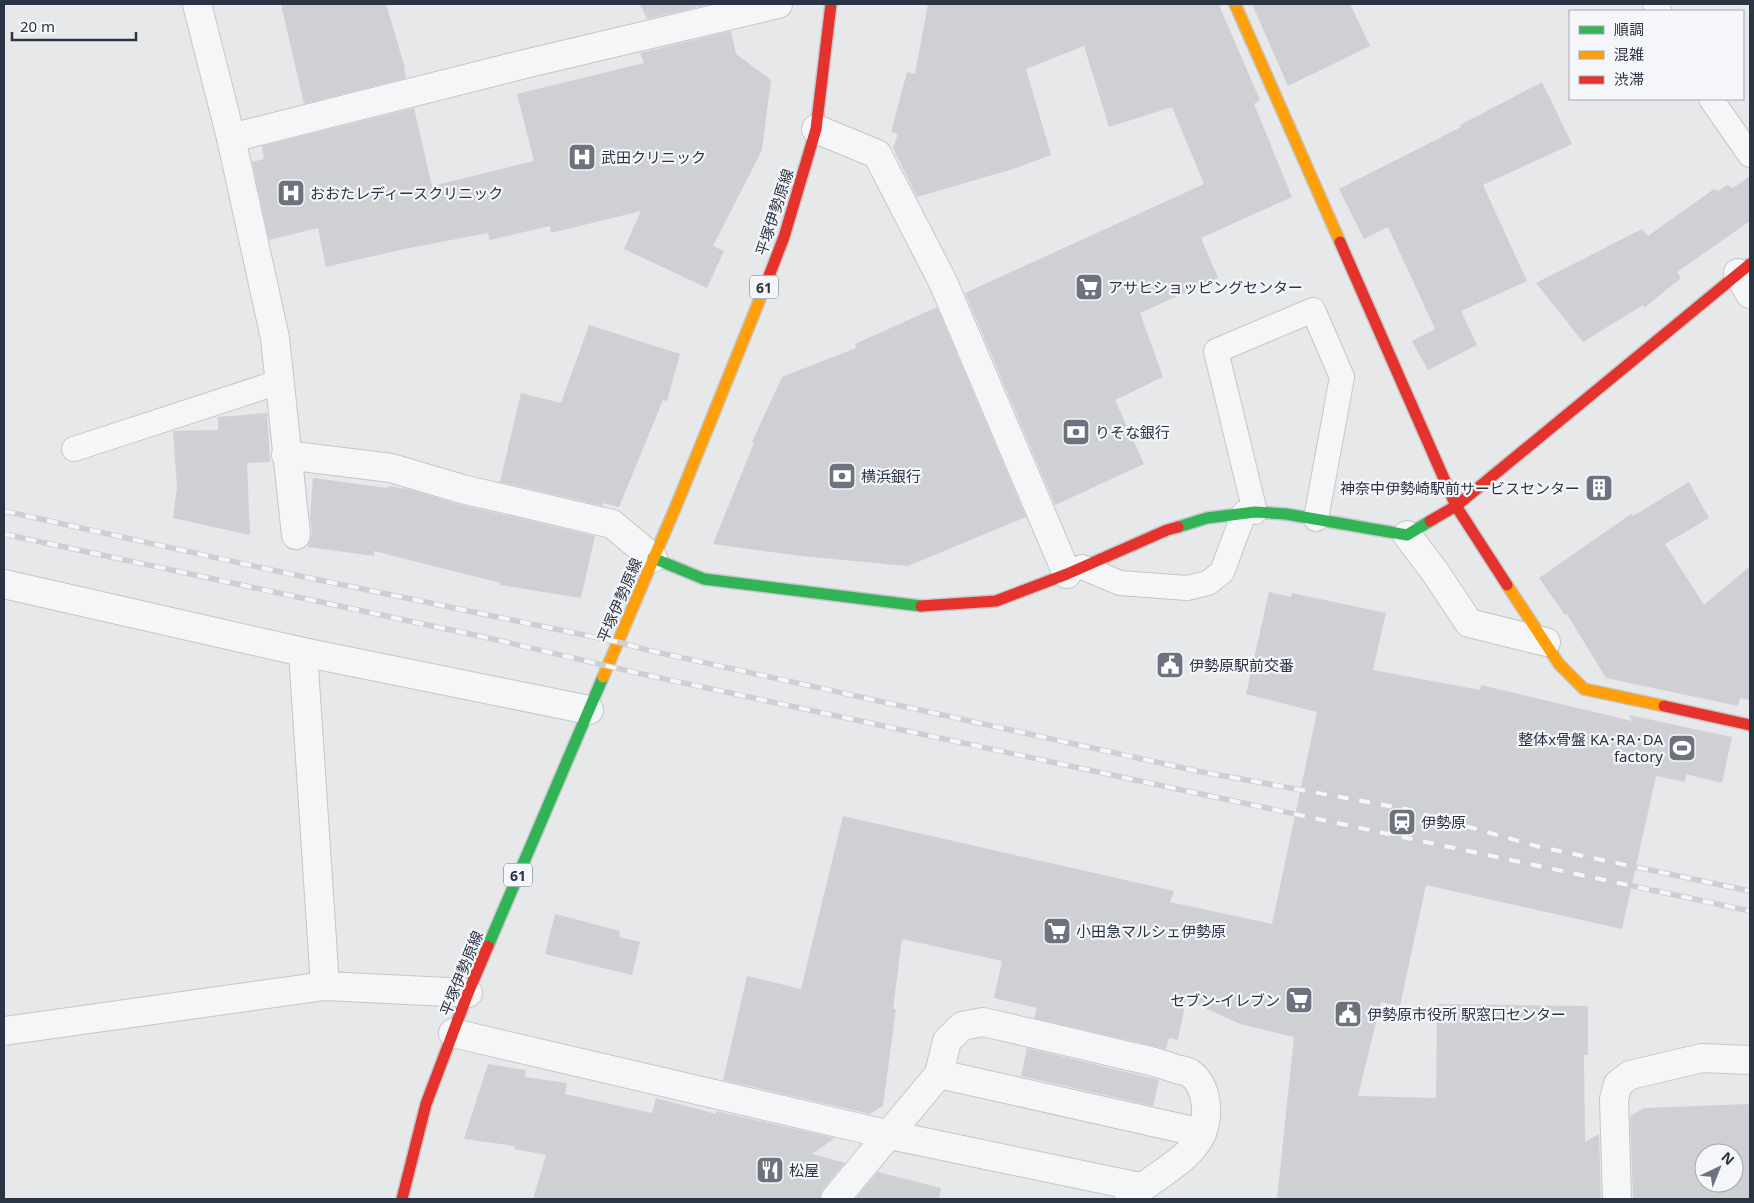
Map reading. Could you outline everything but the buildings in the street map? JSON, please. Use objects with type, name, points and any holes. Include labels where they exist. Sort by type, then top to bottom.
[{"type":"street","points":[[197,4],[231,138],[275,338],[296,535]]},
{"type":"street","points":[[231,138],[530,62],[778,4]]},
{"type":"street","name":"平塚伊勢原線","points":[[402,1199],[426,1104],[468,993],[747,333],[784,236],[816,129],[831,4]]},
{"type":"street","points":[[1235,4],[1456,506],[1560,664],[1584,689],[1750,725]]},
{"type":"street","points":[[816,129],[877,154],[943,282],[1074,571]]},
{"type":"street","points":[[286,455],[390,468],[462,489],[612,524],[653,558],[704,579],[927,607],[996,601],[1074,571],[1167,530],[1207,518],[1249,512],[1286,514],[1407,534],[1456,506],[1746,277]]},
{"type":"street","points":[[1407,534],[1435,572],[1469,624],[1546,642]]},
{"type":"street","points":[[4,584],[303,652],[589,710]]},
{"type":"street","points":[[303,652],[325,986]]},
{"type":"street","points":[[4,1031],[325,986],[468,993]]},
{"type":"street","points":[[453,1033],[890,1135],[1078,1174],[1135,1193],[1170,1168],[1190,1150],[1202,1133],[1207,1107],[1205,1094],[1190,1073],[1156,1062],[983,1022],[962,1026],[946,1041],[939,1074],[890,1135],[836,1199]]},
{"type":"street","points":[[1617,1199],[1614,1099],[1618,1084],[1630,1075],[1702,1058],[1750,1060]]},
{"type":"street","points":[[939,1074],[1202,1133]]},
{"type":"street","points":[[1078,1174],[1091,1199]]},
{"type":"lane","points":[[1712,100],[1750,155]]},
{"type":"lane","points":[[1074,571],[1120,582],[1187,588],[1208,584],[1222,572],[1249,512],[1216,351],[1313,310],[1342,377],[1316,519]]},
{"type":"lane","points":[[74,449],[279,382]]},
{"type":"railway","points":[[4,511],[281,572],[618,642],[647,650],[1197,771],[1406,809],[1540,847],[1750,891]]},
{"type":"railway","points":[[4,534],[493,639],[637,673],[1750,911]]},
{"type":"traffic: fast","points":[[1178,527],[1207,518],[1255,512],[1286,514],[1407,535],[1430,521]]},
{"type":"traffic: fast","points":[[653,558],[704,579],[921,606]]},
{"type":"traffic: fast","points":[[488,946],[603,677]]},
{"type":"traffic: slow","points":[[1235,4],[1340,242]]},
{"type":"traffic: slow","points":[[603,677],[679,499],[764,289]]},
{"type":"traffic: slow","points":[[1507,585],[1559,664],[1584,689],[1664,706]]},
{"type":"traffic: jam","points":[[764,289],[784,237],[816,129],[831,4]]},
{"type":"traffic: jam","points":[[1340,242],[1456,506],[1507,585]]},
{"type":"traffic: jam","points":[[1430,521],[1456,506],[1750,264]]},
{"type":"traffic: jam","points":[[921,606],[996,601],[1067,574],[1167,530],[1178,527]]},
{"type":"traffic: jam","points":[[1664,706],[1750,725]]},
{"type":"traffic: jam","points":[[402,1199],[426,1104],[488,946]]},
{"type":"place","name":"武田クリニック","points":[[582,157]]},
{"type":"place","name":"おおたレディースクリニック","points":[[291,193]]},
{"type":"place","name":"アサヒショッピングセンター","points":[[1089,287]]},
{"type":"place","name":"りそな銀行","points":[[1076,432]]},
{"type":"place","name":"横浜銀行","points":[[842,476]]},
{"type":"place","name":"神奈中伊勢崎駅前サービスセンター","points":[[1599,488]]},
{"type":"place","name":"伊勢原駅前交番","points":[[1170,665]]},
{"type":"place","name":"整体x骨盤 KA･RA･DA factory","points":[[1682,748]]},
{"type":"place","name":"伊勢原","points":[[1402,822]]},
{"type":"place","name":"小田急マルシェ伊勢原","points":[[1057,931]]},
{"type":"place","name":"セブン-イレブン","points":[[1299,1000]]},
{"type":"place","name":"伊勢原市役所 駅窓口センター","points":[[1348,1014]]},
{"type":"place","name":"松屋","points":[[770,1170]]}]
